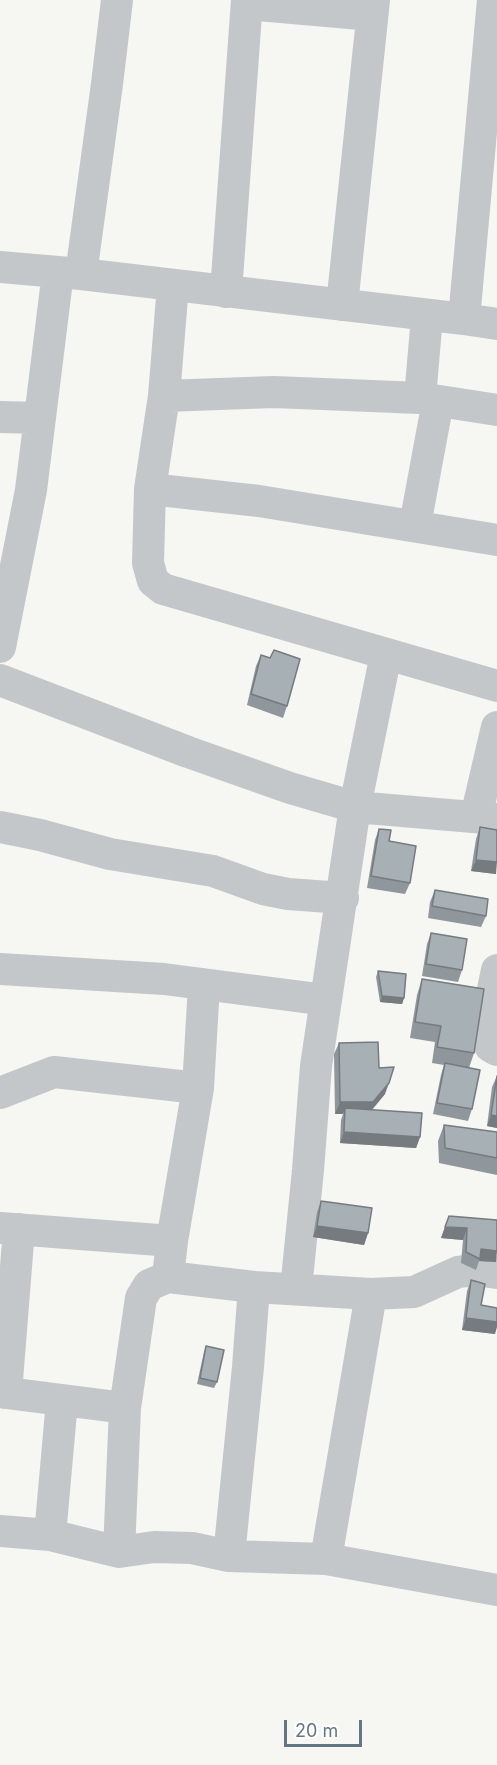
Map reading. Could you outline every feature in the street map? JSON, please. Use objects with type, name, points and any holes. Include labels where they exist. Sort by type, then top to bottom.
[{"type":"street","points":[[0,646],[31,490],[40,418],[69,273],[117,0]]},
{"type":"street","points":[[226,292],[247,2],[373,8],[342,305]]},
{"type":"street","points":[[464,319],[489,124],[494,15]]},
{"type":"street","points":[[0,267],[69,273],[497,324]]},
{"type":"street","points":[[173,285],[164,396],[150,489],[148,563],[153,581],[162,589],[497,686]]},
{"type":"street","points":[[415,525],[429,400],[427,316]]},
{"type":"street","points":[[164,396],[274,392],[429,400],[497,410]]},
{"type":"street","points":[[0,417],[40,418]]},
{"type":"street","points":[[150,489],[259,501],[497,540]]},
{"type":"street","points":[[296,1289],[316,1066],[355,807],[386,654]]},
{"type":"street","points":[[0,680],[208,759],[290,788],[355,807],[487,818],[497,727]]},
{"type":"street","points":[[0,827],[110,854],[213,871],[263,889],[288,894],[343,898]]},
{"type":"street","points":[[0,969],[164,979],[326,1000]]},
{"type":"street","points":[[497,970],[484,1034],[490,1046],[497,1050]]},
{"type":"street","points":[[168,1277],[198,1088],[204,985]]},
{"type":"street","points":[[0,1093],[54,1072],[198,1088]]},
{"type":"street","points":[[125,1408],[3,1392],[10,1228],[172,1241]]},
{"type":"street","points":[[119,1552],[125,1408],[141,1298],[149,1285],[168,1277],[254,1287],[371,1294],[414,1292],[458,1272],[476,1270],[497,1273]]},
{"type":"street","points":[[229,1556],[254,1287]]},
{"type":"street","points":[[326,1559],[371,1294]]},
{"type":"street","points":[[50,1535],[62,1401]]},
{"type":"street","points":[[0,1531],[50,1535],[119,1552],[163,1547],[192,1548],[229,1556],[326,1559],[497,1590]]},
{"type":"building","points":[[274,650],[300,659],[287,706],[251,694],[261,655],[270,658]]},
{"type":"building","points":[[480,827],[497,830],[497,862],[476,860]]},
{"type":"building","points":[[379,829],[391,830],[389,841],[416,846],[410,883],[371,876]]},
{"type":"building","points":[[435,890],[488,899],[486,916],[432,906]]},
{"type":"building","points":[[431,933],[467,939],[462,970],[426,964]]},
{"type":"building","points":[[378,971],[406,974],[404,998],[382,996]]},
{"type":"building","points":[[422,979],[484,989],[474,1053],[437,1047],[441,1026],[415,1022]]},
{"type":"building","points":[[378,1042],[379,1068],[394,1067],[389,1083],[373,1102],[340,1102],[339,1043]]},
{"type":"building","points":[[445,1063],[480,1070],[472,1109],[437,1103]]},
{"type":"building","points":[[497,1076],[497,1116],[491,1115]]},
{"type":"building","points":[[345,1108],[422,1113],[420,1137],[344,1132]]},
{"type":"building","points":[[444,1125],[497,1132],[497,1158],[445,1148]]},
{"type":"building","points":[[321,1201],[372,1208],[368,1233],[317,1226]]},
{"type":"building","points":[[449,1216],[497,1220],[497,1251],[481,1249],[480,1259],[466,1252],[467,1228],[445,1227]]},
{"type":"building","points":[[471,1280],[485,1284],[481,1305],[497,1308],[497,1322],[466,1318]]},
{"type":"building","points":[[206,1346],[224,1350],[217,1382],[200,1378]]}]
